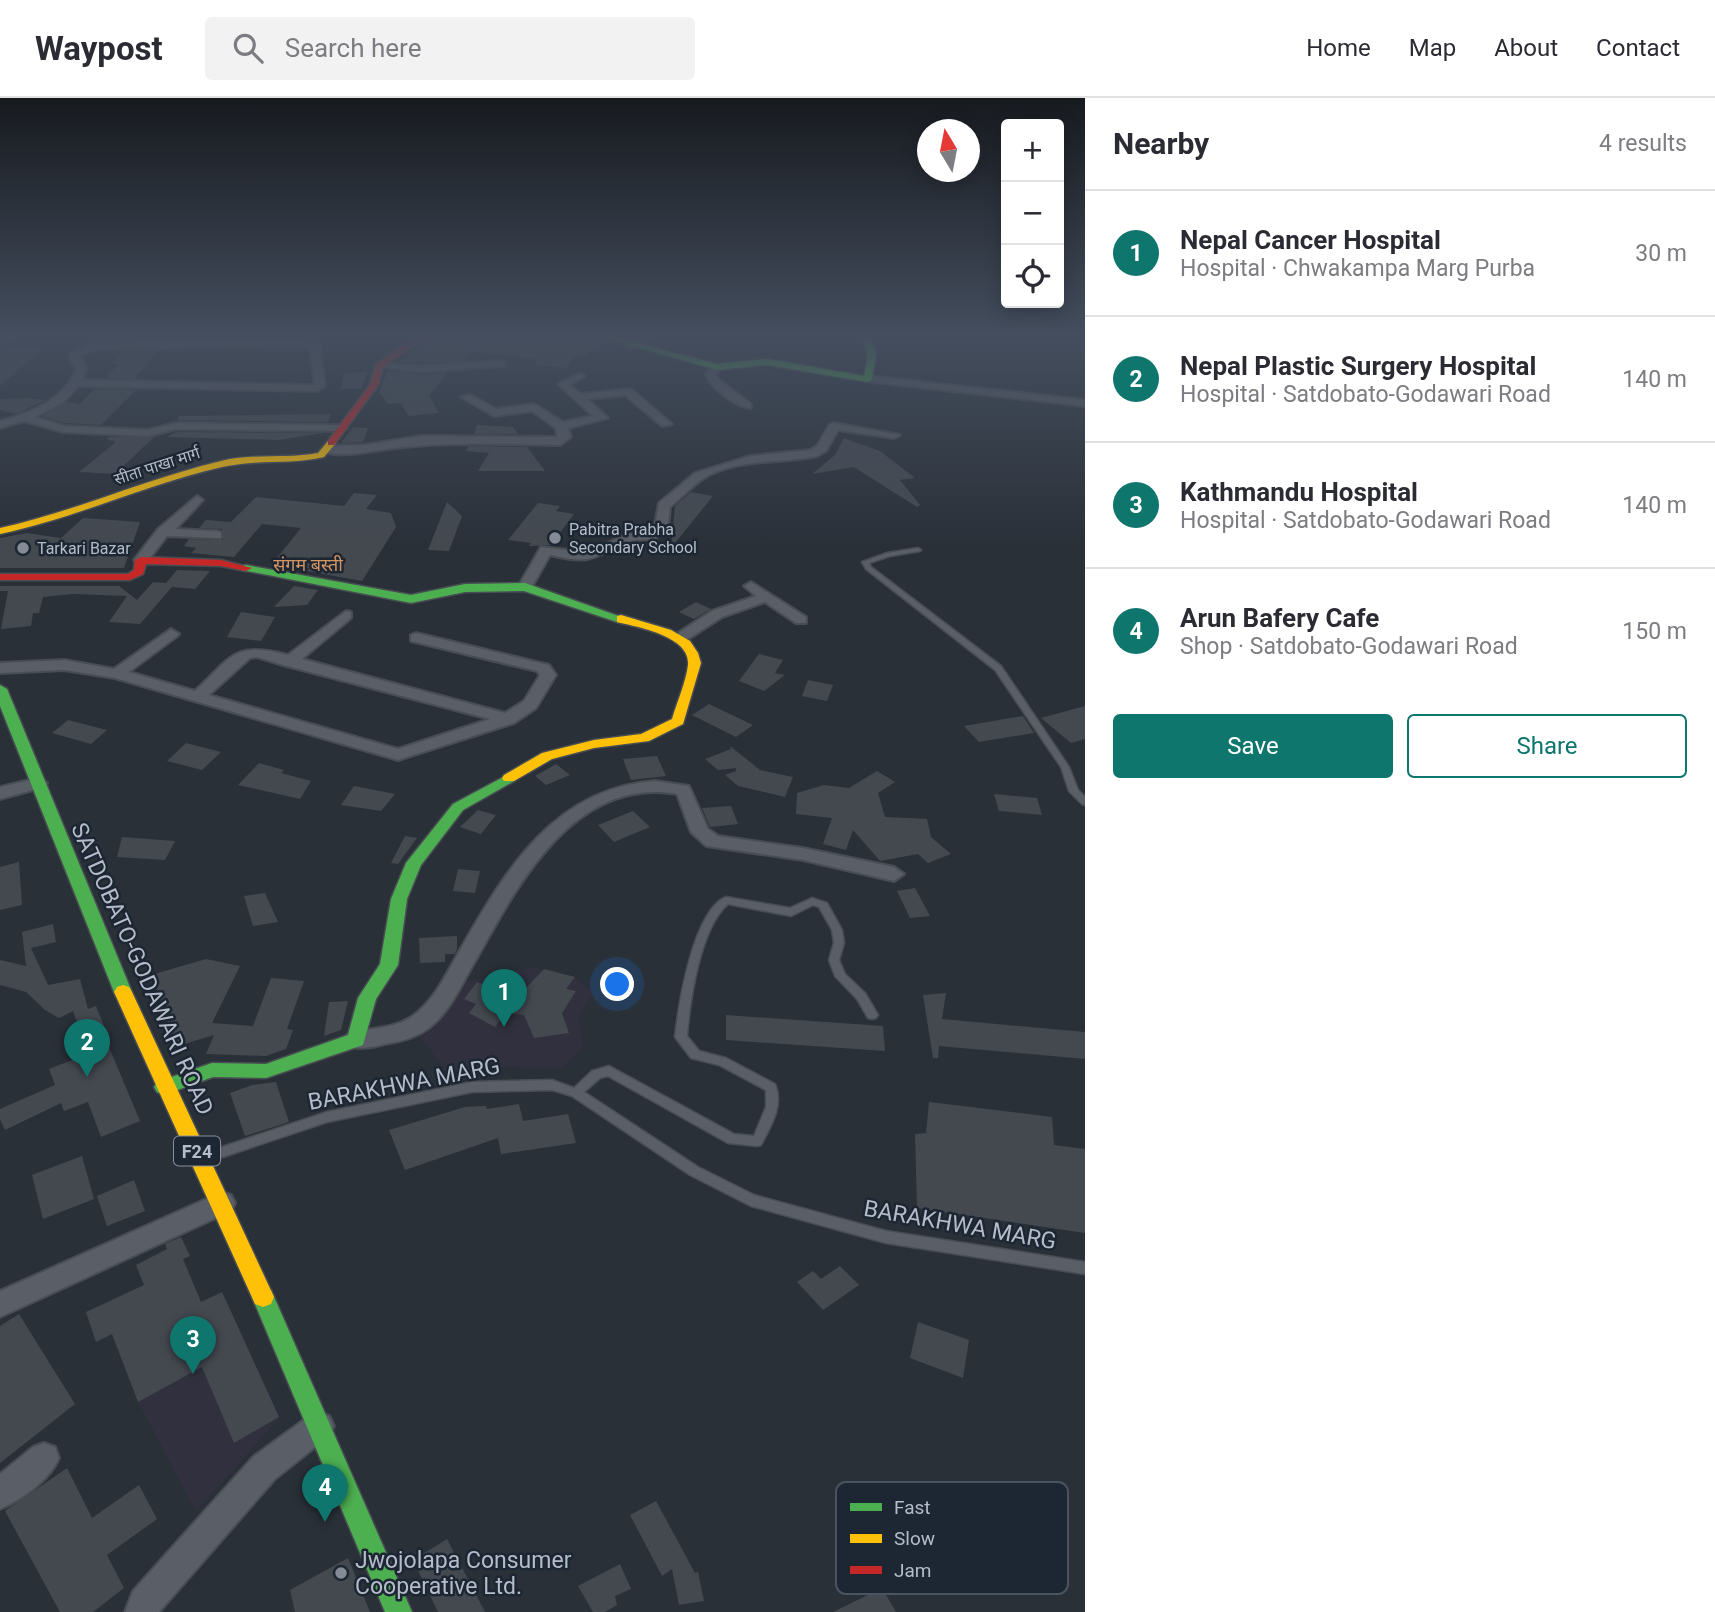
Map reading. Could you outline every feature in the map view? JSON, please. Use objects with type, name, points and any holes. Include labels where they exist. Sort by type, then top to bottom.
[{"type":"street","points":[[0,425],[24,418],[55,404]]},
{"type":"street","points":[[327,450],[360,404]]},
{"type":"street","points":[[327,450],[365,449],[421,440],[560,440],[565,437],[561,426],[534,407],[495,413],[478,404]]},
{"type":"street","points":[[561,426],[602,418],[587,404]]},
{"type":"street","points":[[642,404],[666,424]]},
{"type":"street","points":[[24,418],[63,429],[148,433],[176,426],[341,428]]},
{"type":"street","points":[[525,587],[546,550],[578,557],[594,555],[635,534],[650,536],[661,526],[664,506],[699,476],[751,460],[813,453],[822,448],[834,426],[894,435]]},
{"type":"street","name":"सीता पाखा मार्ग","points":[[0,531],[54,521],[116,497],[226,463],[316,457],[327,450]]},
{"type":"street","points":[[0,577],[130,577],[139,572],[141,560],[197,500]]},
{"type":"street","points":[[166,531],[216,535]]},
{"type":"street","points":[[141,560],[221,563],[411,598],[466,588],[525,587],[680,638],[694,654],[695,663],[678,721],[670,727],[644,738],[594,744],[547,756],[458,807],[414,863],[399,899],[389,965],[367,998],[356,1040]]},
{"type":"street","points":[[751,586],[801,620]]},
{"type":"street","points":[[680,638],[717,614],[767,597]]},
{"type":"street","points":[[289,662],[346,615]]},
{"type":"street","points":[[117,674],[171,634]]},
{"type":"street","points":[[0,668],[64,665],[117,674],[398,755],[508,719],[530,704],[548,675],[543,668],[416,638]]},
{"type":"street","points":[[197,698],[245,654],[257,652],[508,719]]},
{"type":"street","name":"SATDOBATO-GODAWARI ROAD","points":[[0,689],[67,860],[164,1087],[222,1203],[399,1612]]},
{"type":"street","points":[[0,793],[38,783]]},
{"type":"street","points":[[164,1087],[212,1069],[266,1071],[356,1040],[414,1027],[438,1005],[518,871],[550,832],[584,805],[624,790],[652,787],[683,790],[688,795],[697,828],[704,838],[713,842],[803,854],[894,874]]},
{"type":"street","points":[[0,1304],[222,1203]]},
{"type":"street","points":[[142,1612],[145,1603],[264,1468],[319,1426]]},
{"type":"street","points":[[0,1494],[44,1458]]},
{"type":"lane","points":[[918,550],[889,554],[865,562],[867,568],[959,635],[998,668],[1065,766],[1074,791],[1085,802]]},
{"type":"lane","points":[[576,1093],[596,1074],[609,1071],[732,1139],[757,1141],[767,1123],[773,1094],[771,1087],[722,1061],[695,1055],[681,1037],[704,929],[719,903],[726,900],[791,912],[812,901],[823,905],[837,930],[839,943],[834,960],[839,976],[861,996],[872,1015]]},
{"type":"lane","name":"BARAKHWA MARG","points":[[202,1160],[327,1117],[472,1087],[552,1085],[576,1093],[694,1171],[751,1200],[887,1237],[1085,1268]]},
{"type":"shaded area","points":[[531,967],[575,977],[594,992],[578,1017],[583,1046],[563,1068],[494,1067],[449,1075],[420,1036],[464,982]]},
{"type":"shaded area","points":[[222,1292],[280,1417],[196,1511],[138,1402],[116,1346]]},
{"type":"building","points":[[0,404],[38,404],[16,414],[0,410]]},
{"type":"building","points":[[64,404],[122,404],[101,425],[64,423],[42,416]]},
{"type":"building","points":[[401,404],[434,404],[439,413],[408,416]]},
{"type":"building","points":[[331,414],[328,422],[177,420],[179,416]]},
{"type":"building","points":[[477,425],[513,427],[518,434],[474,434]]},
{"type":"building","points":[[353,427],[368,428],[363,442],[341,443]]},
{"type":"building","points":[[176,432],[323,433],[279,440],[167,437]]},
{"type":"building","points":[[154,437],[115,474],[79,472],[116,442],[106,439]]},
{"type":"building","points":[[844,438],[880,451],[915,478],[900,480],[920,505],[917,507],[854,467],[812,474],[835,455]]},
{"type":"building","points":[[468,446],[527,447],[545,471],[478,471],[489,453],[466,451]]},
{"type":"building","points":[[691,492],[713,496],[671,548],[675,506]]},
{"type":"building","points":[[354,493],[377,495],[366,509],[391,513],[396,527],[362,581],[307,571],[310,568],[272,564],[301,528],[262,524],[234,557],[191,553],[196,548],[184,546],[189,539],[223,540],[222,529],[199,528],[206,520],[231,522],[256,497],[344,506]]},
{"type":"building","points":[[447,502],[462,516],[449,551],[428,550]]},
{"type":"building","points":[[538,503],[560,506],[556,511],[574,514],[551,545],[529,546],[531,543],[508,540]]},
{"type":"building","points":[[83,518],[140,522],[124,568],[0,568],[0,538],[27,533],[61,538]]},
{"type":"building","points":[[177,570],[210,571],[195,589],[172,587],[140,624],[109,622],[127,596],[73,594],[43,597],[39,613],[33,613],[31,626],[1,629],[8,591],[0,591],[0,586],[119,586],[137,600],[153,582],[166,583]]},
{"type":"building","points":[[294,586],[318,590],[307,605],[274,607]]},
{"type":"building","points":[[696,602],[711,609],[694,619],[679,612]]},
{"type":"building","points":[[241,612],[275,617],[261,641],[227,637]]},
{"type":"building","points":[[759,654],[783,660],[775,673],[785,675],[764,691],[739,681]]},
{"type":"building","points":[[808,680],[833,685],[827,701],[802,696]]},
{"type":"building","points":[[709,704],[753,725],[736,737],[692,715]]},
{"type":"building","points":[[1085,706],[1085,739],[1071,743],[1041,718]]},
{"type":"building","points":[[1023,716],[1034,733],[979,742],[964,726]]},
{"type":"building","points":[[68,720],[107,730],[91,744],[52,733]]},
{"type":"building","points":[[186,743],[221,752],[202,770],[167,761]]},
{"type":"building","points":[[730,746],[760,770],[793,777],[785,797],[738,786],[725,775],[736,771],[736,768],[718,770],[705,759],[731,749]]},
{"type":"building","points":[[657,756],[666,776],[631,780],[623,759]]},
{"type":"building","points":[[259,763],[284,770],[281,773],[311,781],[300,799],[238,785]]},
{"type":"building","points":[[556,764],[570,775],[546,785],[535,776]]},
{"type":"building","points":[[877,771],[895,782],[878,793],[885,817],[927,819],[931,837],[951,854],[928,863],[918,854],[880,861],[853,830],[846,850],[823,844],[832,818],[796,814],[797,793],[824,785],[849,788]]},
{"type":"building","points":[[354,786],[395,794],[381,811],[341,805]]},
{"type":"building","points":[[994,794],[1037,798],[1042,815],[999,811]]},
{"type":"building","points":[[731,806],[738,824],[710,827],[702,808]]},
{"type":"building","points":[[478,810],[496,815],[481,834],[460,827]]},
{"type":"building","points":[[633,811],[650,827],[614,842],[598,825]]},
{"type":"building","points":[[405,836],[417,838],[398,864],[391,863]]},
{"type":"building","points":[[122,837],[175,841],[165,860],[117,857]]},
{"type":"building","points":[[19,862],[22,905],[0,910],[0,867]]},
{"type":"building","points":[[458,869],[480,871],[475,893],[453,891]]},
{"type":"building","points":[[915,888],[930,916],[910,918],[897,891]]},
{"type":"building","points":[[265,893],[278,922],[253,926],[244,896]]},
{"type":"building","points":[[53,924],[56,942],[31,948],[48,985],[80,979],[88,1009],[96,1006],[109,1039],[106,1040],[140,1121],[101,1137],[88,1102],[64,1111],[61,1103],[5,1130],[0,1119],[0,1109],[55,1085],[49,1069],[88,1054],[73,1011],[59,1018],[45,1010],[26,992],[0,985],[0,960],[26,966],[22,932]]},
{"type":"building","points":[[457,936],[455,954],[445,954],[445,962],[420,963],[419,938]]},
{"type":"building","points":[[206,959],[240,966],[212,1023],[253,1026],[271,978],[304,981],[287,1029],[293,1030],[286,1049],[266,1056],[206,1054],[214,1035],[174,1047],[161,1011],[165,1009],[151,975]]},
{"type":"building","points":[[544,969],[575,977],[566,989],[576,991],[562,1013],[569,1033],[534,1038],[524,1015],[506,1013],[495,1027],[469,1013],[476,1004],[464,999],[477,982],[499,991],[509,982],[524,990]]},
{"type":"building","points":[[946,993],[942,1019],[1085,1032],[1085,1059],[939,1046],[938,1058],[933,1058],[923,995]]},
{"type":"building","points":[[348,1001],[341,1030],[324,1036],[329,1002]]},
{"type":"building","points":[[726,1015],[883,1026],[885,1051],[726,1040]]},
{"type":"building","points":[[276,1082],[289,1122],[245,1136],[230,1093],[252,1085]]},
{"type":"building","points":[[929,1102],[1052,1117],[1054,1145],[1085,1149],[1085,1233],[917,1208],[915,1134],[926,1133]]},
{"type":"building","points":[[519,1104],[523,1121],[568,1114],[576,1143],[501,1154],[498,1138],[405,1170],[389,1130],[465,1107],[486,1106],[487,1109]]},
{"type":"building","points":[[82,1156],[94,1199],[43,1219],[32,1175]]},
{"type":"building","points":[[134,1180],[145,1211],[107,1226],[97,1196]]},
{"type":"building","points":[[181,1237],[190,1256],[183,1259],[201,1302],[222,1292],[279,1417],[234,1443],[202,1367],[138,1402],[112,1334],[96,1342],[86,1312],[144,1285],[136,1265],[167,1249],[165,1244]]},
{"type":"building","points":[[840,1266],[859,1285],[823,1310],[797,1282],[813,1271],[821,1279]]},
{"type":"building","points":[[19,1314],[75,1404],[0,1463],[0,1326]]},
{"type":"building","points":[[918,1322],[969,1340],[963,1378],[910,1358]]},
{"type":"building","points":[[67,1468],[92,1518],[139,1485],[157,1519],[107,1555],[124,1588],[93,1612],[60,1612],[5,1511]]},
{"type":"building","points":[[656,1501],[695,1573],[698,1572],[704,1601],[679,1605],[672,1569],[662,1576],[630,1515]]},
{"type":"building","points":[[447,1539],[485,1612],[438,1612],[413,1560]]},
{"type":"building","name":"Jwojolapa Consumer Cooperative Ltd.","points":[[348,1558],[370,1612],[295,1612],[290,1590]]},
{"type":"building","points":[[620,1564],[631,1589],[615,1596],[617,1605],[605,1612],[593,1612],[578,1586]]},
{"type":"building","points":[[870,1594],[886,1594],[896,1612],[833,1612]]},
{"type":"traffic: fast","points":[[246,568],[411,599],[465,588],[525,587],[621,619]]},
{"type":"traffic: fast","points":[[0,689],[123,992]]},
{"type":"traffic: fast","points":[[164,1087],[212,1070],[266,1071],[356,1040],[367,998],[389,965],[399,899],[414,863],[458,807],[509,778]]},
{"type":"traffic: fast","points":[[263,1297],[399,1612]]},
{"type":"traffic: slow","points":[[0,531],[57,517],[168,479],[225,463],[321,455],[331,443]]},
{"type":"traffic: slow","points":[[509,778],[547,756],[594,744],[644,738],[678,721],[695,663],[692,653],[686,644],[666,632],[621,619]]},
{"type":"traffic: slow","points":[[123,992],[263,1297]]},
{"type":"traffic: jam","points":[[331,443],[360,404]]},
{"type":"traffic: jam","points":[[0,577],[130,577],[139,572],[141,560],[221,563],[246,568]]},
{"type":"place","name":"Pabitra Prabha Secondary School","points":[[555,538]]},
{"type":"place","name":"Tarkari Bazar","points":[[23,548]]},
{"type":"place","name":"Nepal Cancer Hospital","points":[[504,1027]]},
{"type":"place","name":"Nepal Plastic Surgery Hospital","points":[[87,1077]]},
{"type":"place","name":"Kathmandu Hospital","points":[[193,1374]]},
{"type":"place","name":"Arun Bafery Cafe","points":[[325,1522]]},
{"type":"place","name":"Jwojolapa Consumer Cooperative Ltd.","points":[[341,1573]]},
{"type":"district","name":"संगम बस्ती","points":[[308,564]]}]
